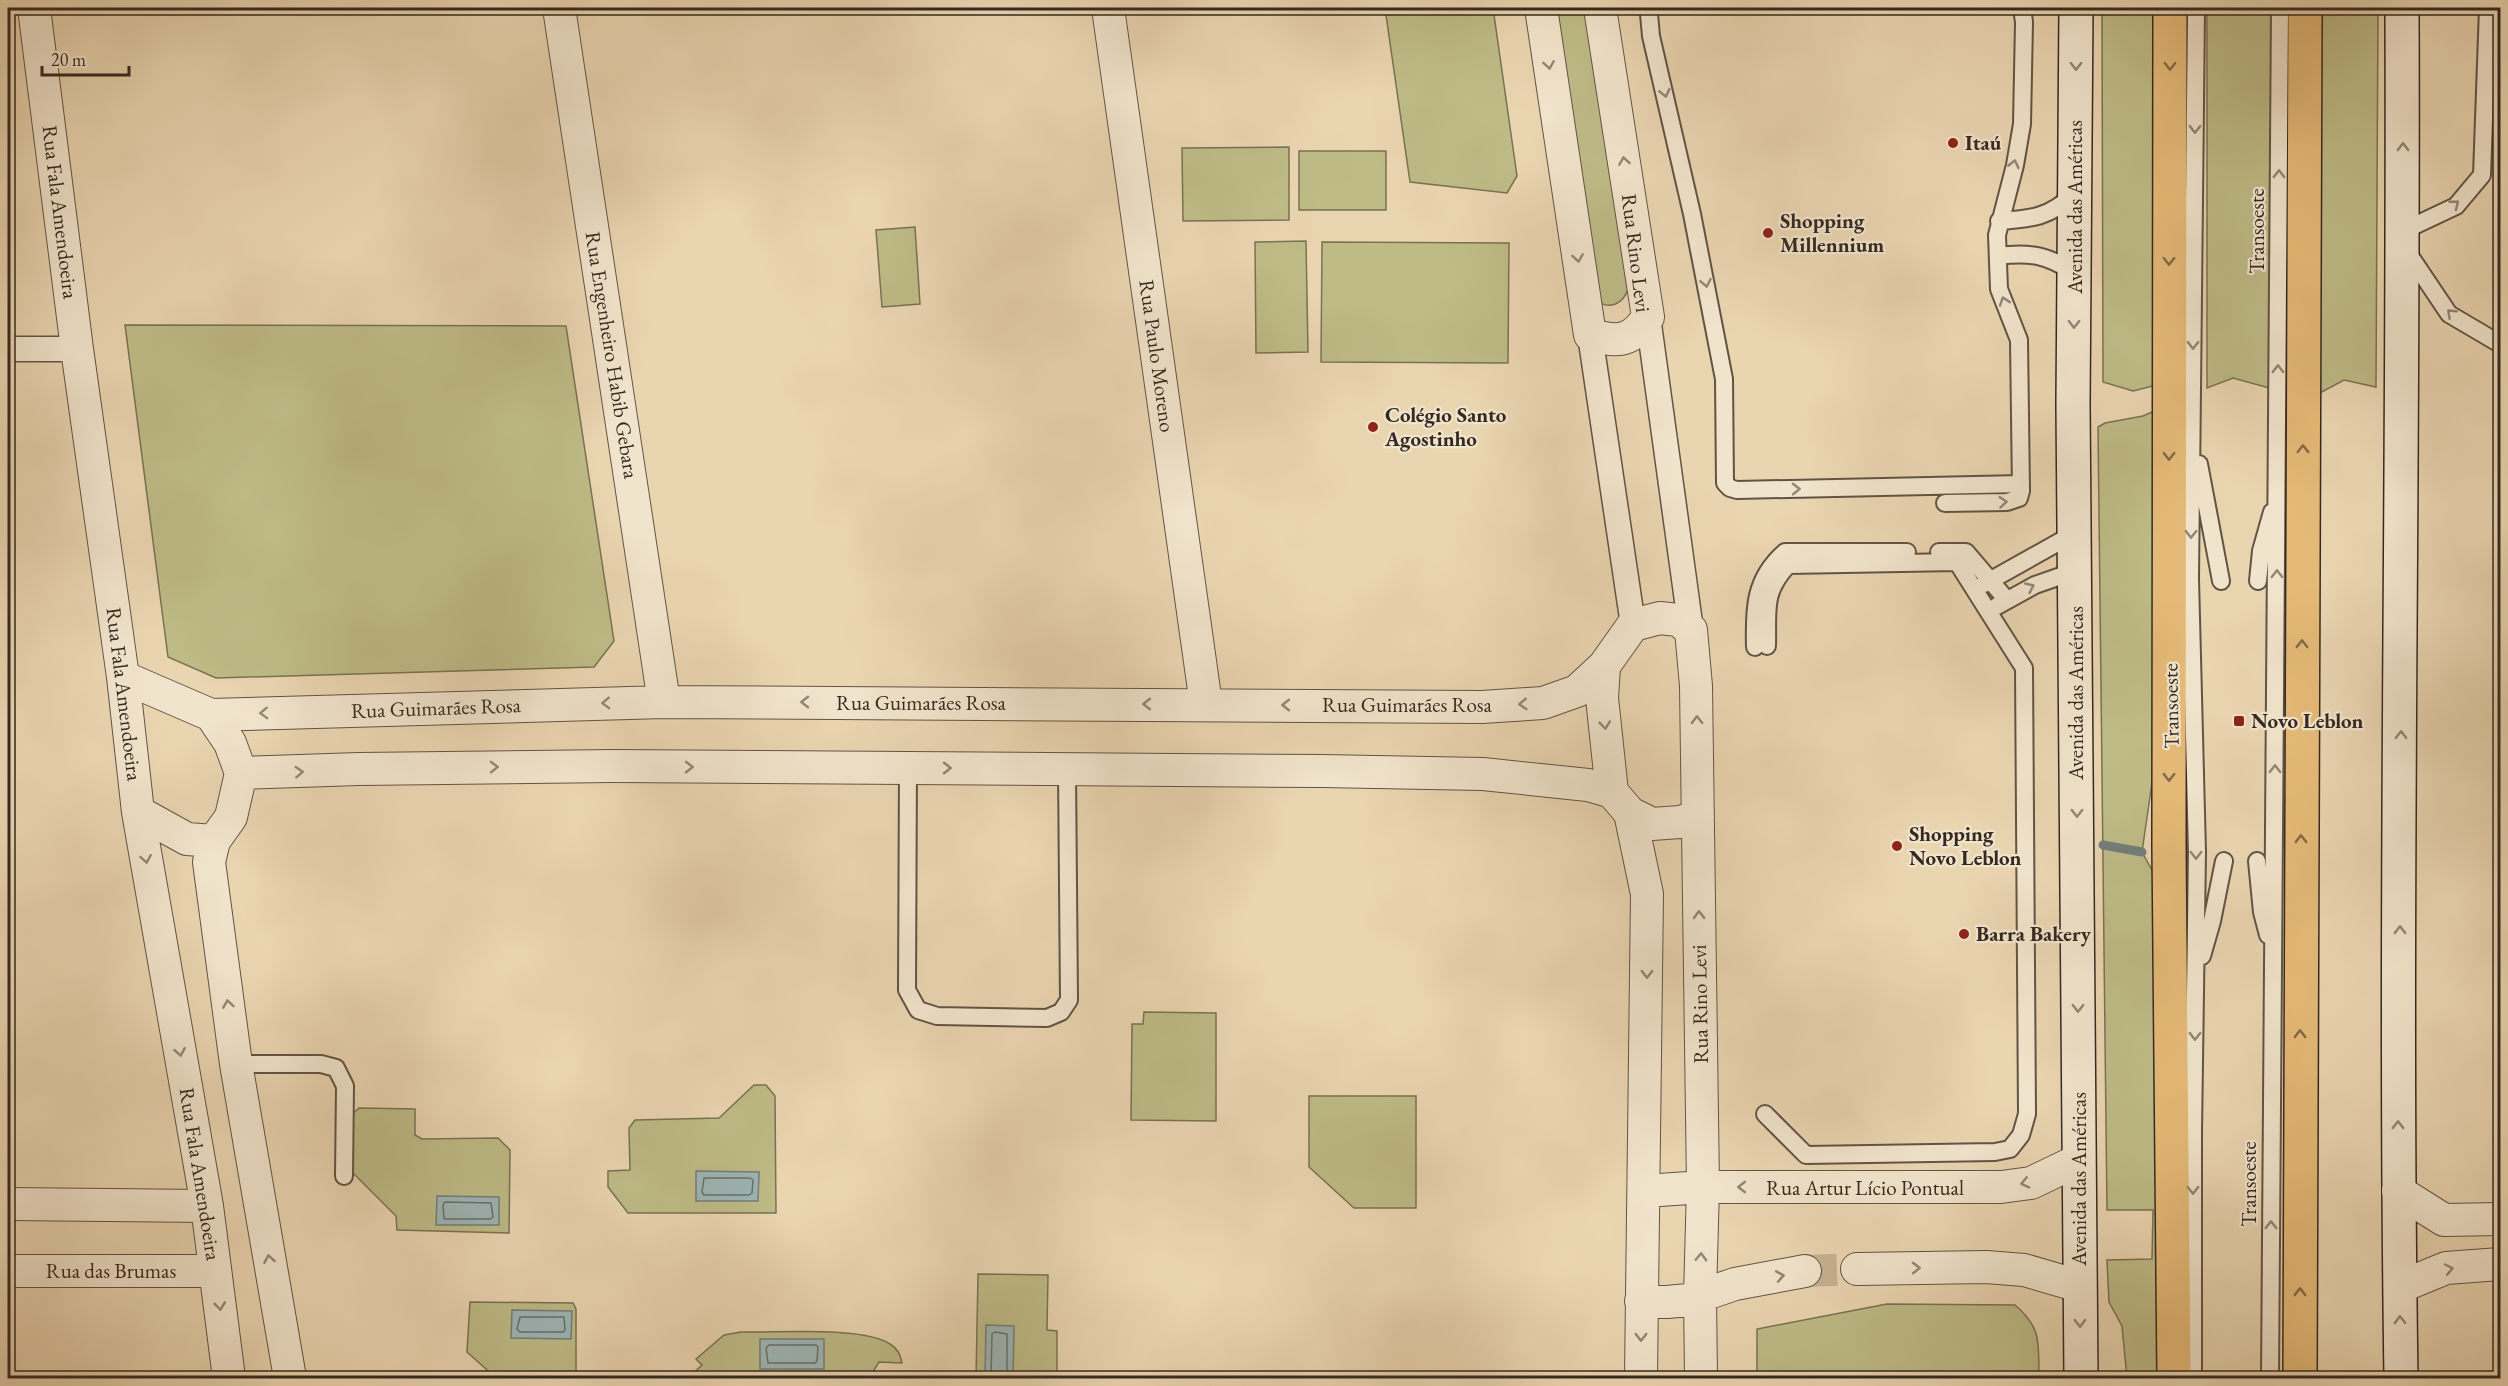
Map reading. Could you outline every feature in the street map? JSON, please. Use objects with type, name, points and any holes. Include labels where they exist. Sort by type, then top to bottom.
[{"type":"highway","points":[[2170,8],[2169,847],[2182,1123],[2183,1343],[2174,1378]]},
{"type":"highway","points":[[2290,1358],[2286,1094],[2305,8]]},
{"type":"main road","name":"Avenida das Américas","points":[[2076,8],[2074,533],[2081,1378]]},
{"type":"main road","points":[[2401,1378],[2398,1191],[2402,8]]},
{"type":"street","name":"Rua Fala Amendoeira","points":[[34,8],[77,349],[123,676],[138,812],[207,1206],[229,1378]]},
{"type":"street","name":"Rua Engenheiro Habib Gebara","points":[[559,8],[664,702]]},
{"type":"street","name":"Rua Paulo Moreno","points":[[1108,8],[1206,704]]},
{"type":"street","points":[[1541,8],[1633,625],[1660,618],[1678,620],[1691,630]]},
{"type":"street","name":"Rua Rino Levi","points":[[1590,335],[1611,340],[1624,339],[1638,332],[1648,317],[1600,8]]},
{"type":"street","points":[[1648,317],[1691,630]]},
{"type":"street","points":[[8,348],[77,349]]},
{"type":"street","name":"Rua Guimarães Rosa","points":[[123,676],[211,715],[664,702],[1482,706],[1543,703],[1577,691],[1604,666],[1633,625]]},
{"type":"street","name":"Rua Rino Levi","points":[[1691,630],[1696,686],[1704,1187],[1700,1296],[1701,1378]]},
{"type":"street","points":[[1604,666],[1602,698],[1621,803],[1647,894],[1641,1378]]},
{"type":"street","points":[[211,715],[230,743],[241,773],[231,818],[214,841],[208,862],[236,1064],[290,1378]]},
{"type":"street","points":[[241,773],[614,766],[1483,774],[1588,785],[1621,803],[1652,824],[1680,822],[1698,817]]},
{"type":"street","points":[[138,812],[187,838],[214,841]]},
{"type":"street","name":"Rua Artur Lício Pontual","points":[[1645,1191],[1704,1187],[2001,1187],[2031,1183],[2079,1160]]},
{"type":"street","points":[[2398,1191],[2444,1220],[2500,1219]]},
{"type":"street","points":[[8,1204],[207,1206]]},
{"type":"street","points":[[2400,1287],[2446,1268],[2500,1264]]},
{"type":"street","points":[[1857,1269],[1986,1267],[2024,1270],[2079,1286]]},
{"type":"street","name":"Rua das Brumas","points":[[8,1271],[215,1271]]},
{"type":"street","points":[[1641,1301],[1667,1302],[1700,1296],[1736,1284],[1804,1271]]},
{"type":"lane","points":[[1652,8],[1649,14],[1651,36],[1692,214],[1724,379],[1725,483],[1737,490],[2021,484]]},
{"type":"lane","points":[[1945,503],[2013,501],[2019,498],[2021,484],[2019,340],[1999,289],[1998,256],[1999,221],[2015,165],[2022,124],[2024,22],[2022,8]]},
{"type":"lane","name":"Transoeste","points":[[2182,1123],[2196,977],[2196,840],[2190,579],[2196,8]]},
{"type":"lane","name":"Transoeste","points":[[2280,8],[2274,953],[2286,1094]]},
{"type":"lane","points":[[2488,8],[2485,175],[2456,206],[2403,239],[2449,314],[2500,344]]},
{"type":"lane","points":[[1999,221],[2043,216],[2061,206],[2076,192]]},
{"type":"lane","points":[[1998,256],[2018,253],[2039,255],[2055,260],[2075,273]]},
{"type":"lane","name":"Transoeste","points":[[2192,434],[2215,537],[2222,581]]},
{"type":"lane","name":"Transoeste","points":[[2258,581],[2261,551],[2277,491]]},
{"type":"lane","points":[[1975,590],[2074,533]]},
{"type":"lane","points":[[1765,1114],[1806,1155],[1995,1152],[2010,1149],[2021,1135],[2027,1114],[2024,668],[1957,562],[1788,565],[1774,580],[1768,599],[1761,647],[1754,613],[1758,593],[1766,573],[1785,552],[1966,552],[2006,599]]},
{"type":"lane","points":[[1988,611],[2035,585],[2075,571]]},
{"type":"lane","points":[[908,768],[907,990],[912,1000],[918,1010],[937,1016],[1047,1018],[1061,1012],[1069,1000],[1067,769]]},
{"type":"lane","name":"Transoeste","points":[[2196,977],[2212,921],[2224,861]]},
{"type":"lane","name":"Transoeste","points":[[2257,861],[2262,912],[2274,953]]},
{"type":"lane","points":[[236,1064],[321,1064],[336,1068],[345,1086],[344,1176]]},
{"type":"lane","points":[[2183,1343],[2193,1378]]},
{"type":"lane","points":[[2270,1378],[2290,1358]]},
{"type":"shaded area","points":[[1385,8],[1493,8],[1517,176],[1507,193],[1410,182]]},
{"type":"shaded area","points":[[1552,8],[1586,8],[1628,289],[1616,304],[1607,305],[1597,301]]},
{"type":"shaded area","points":[[2102,8],[2162,8],[2161,384],[2133,391],[2103,382]]},
{"type":"shaded area","points":[[2207,8],[2276,8],[2273,389],[2233,378],[2207,388]]},
{"type":"shaded area","points":[[2323,8],[2378,8],[2376,387],[2344,380],[2318,394],[2321,44]]},
{"type":"shaded area","points":[[1289,147],[1289,220],[1183,221],[1182,148]]},
{"type":"shaded area","points":[[1299,151],[1386,151],[1386,210],[1299,210]]},
{"type":"shaded area","points":[[915,227],[920,304],[882,307],[876,230]]},
{"type":"shaded area","points":[[1306,241],[1308,352],[1256,353],[1255,242]]},
{"type":"shaded area","points":[[1322,242],[1509,243],[1508,363],[1321,362]]},
{"type":"shaded area","points":[[125,325],[566,326],[614,641],[594,667],[216,678],[168,657]]},
{"type":"shaded area","points":[[2159,409],[2154,769],[2142,852],[2158,881],[2164,1378],[2127,1378],[2122,1326],[2109,1302],[2107,1260],[2152,1259],[2153,1210],[2107,1210],[2098,427],[2105,423],[2143,416]]},
{"type":"shaded area","points":[[1144,1012],[1216,1013],[1216,1121],[1131,1120],[1132,1024],[1143,1024]]},
{"type":"shaded area","points":[[754,1085],[766,1085],[775,1096],[776,1213],[628,1213],[608,1187],[608,1171],[630,1170],[629,1128],[635,1120],[719,1118]]},
{"type":"shaded area","points":[[1309,1096],[1416,1096],[1416,1208],[1354,1208],[1309,1167]]},
{"type":"shaded area","points":[[359,1108],[415,1109],[415,1135],[422,1139],[498,1138],[510,1150],[509,1233],[397,1230],[396,1216],[350,1170],[350,1116]]},
{"type":"shaded area","points":[[978,1274],[1048,1275],[1047,1330],[1057,1331],[1057,1378],[976,1378]]},
{"type":"shaded area","points":[[470,1302],[573,1303],[576,1309],[576,1378],[496,1378],[467,1352]]},
{"type":"shaded area","points":[[1887,1304],[2015,1305],[2035,1330],[2039,1378],[1757,1378],[1757,1329]]},
{"type":"shaded area","points":[[741,1332],[819,1332],[878,1338],[895,1348],[902,1363],[879,1362],[874,1370],[874,1378],[689,1377],[702,1365],[696,1359],[724,1335]]},
{"type":"water","points":[[696,1171],[759,1172],[758,1201],[696,1201]]},
{"type":"water","points":[[437,1196],[499,1197],[499,1225],[436,1225]]},
{"type":"water","points":[[512,1310],[572,1311],[571,1339],[511,1338]]},
{"type":"water","points":[[986,1325],[1014,1326],[1013,1378],[985,1378]]},
{"type":"water","points":[[760,1339],[824,1339],[824,1369],[760,1369]]},
{"type":"waterway","points":[[2103,845],[2142,852]]},
{"type":"tunnel","points":[[1805,1271],[1857,1269]]},
{"type":"place","name":"Itaú","points":[[1953,143]]},
{"type":"place","name":"Shopping Millennium","points":[[1768,233]]},
{"type":"place","name":"Colégio Santo Agostinho","points":[[1373,427]]},
{"type":"place","name":"Novo Leblon","points":[[2239,721]]},
{"type":"place","name":"Shopping Novo Leblon","points":[[1897,846]]},
{"type":"place","name":"Barra Bakery","points":[[1964,934]]}]
